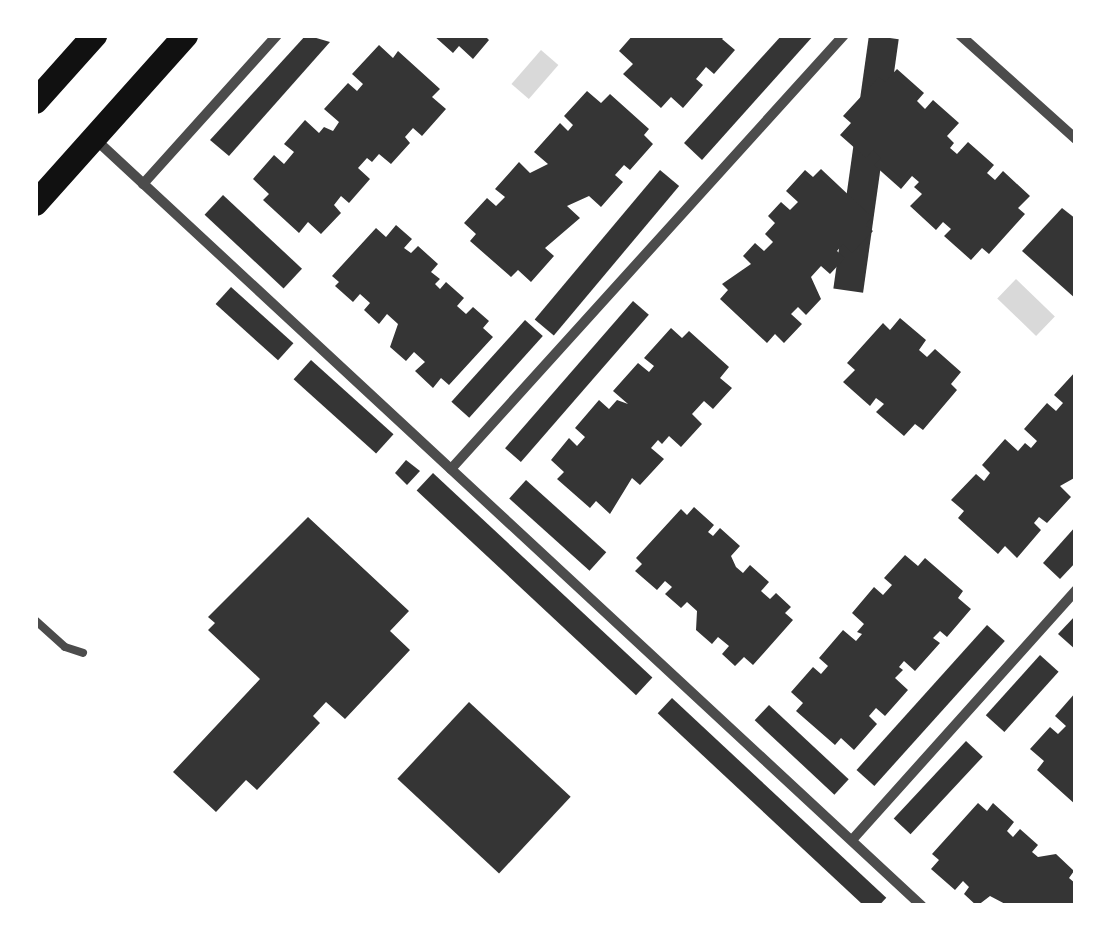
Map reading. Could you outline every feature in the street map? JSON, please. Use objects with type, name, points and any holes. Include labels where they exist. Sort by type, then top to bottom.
[{"type":"main road","points":[[35,100],[94,35]]},
{"type":"main road","points":[[35,204],[185,35]]},
{"type":"street","points":[[144,184],[277,35]]},
{"type":"street","points":[[451,468],[844,35]]},
{"type":"street","points":[[960,35],[1076,140]]},
{"type":"street","points":[[94,138],[922,906]]},
{"type":"street","points":[[852,840],[1076,590]]},
{"type":"lane","points":[[35,620],[65,648],[83,654]]},
{"type":"shaded area","points":[[541,50],[558,65],[529,99],[511,84]]},
{"type":"shaded area","points":[[1016,279],[1055,317],[1036,336],[997,298]]},
{"type":"building","points":[[306,35],[330,42],[229,156],[210,140]]},
{"type":"building","points":[[433,35],[484,35],[489,40],[473,59],[459,46],[453,53]]},
{"type":"building","points":[[633,35],[726,35],[722,39],[735,50],[714,74],[706,67],[696,79],[703,85],[683,108],[671,97],[661,108],[623,74],[633,64],[619,51]]},
{"type":"building","points":[[782,35],[814,35],[702,160],[684,143]]},
{"type":"building","points":[[869,35],[899,39],[863,293],[833,289]]},
{"type":"building","points":[[379,45],[393,58],[398,51],[440,89],[432,97],[446,109],[422,136],[413,128],[405,137],[410,143],[391,164],[379,154],[372,162],[367,158],[358,168],[370,179],[349,203],[341,196],[334,205],[341,213],[321,234],[308,222],[299,233],[263,200],[269,194],[253,179],[274,155],[284,164],[294,152],[284,144],[305,120],[319,133],[324,127],[333,131],[339,122],[324,109],[348,83],[357,91],[363,84],[352,74]]},
{"type":"building","points":[[897,69],[924,93],[917,101],[925,109],[933,100],[959,123],[947,136],[954,143],[950,148],[957,154],[968,142],[994,165],[987,173],[995,180],[1003,171],[1030,196],[1018,208],[1025,214],[989,254],[982,248],[971,260],[944,236],[951,229],[943,222],[936,230],[910,206],[922,194],[914,187],[919,182],[912,176],[901,189],[874,165],[881,158],[873,150],[866,158],[840,135],[851,123],[843,116],[879,77],[885,82]]},
{"type":"building","points":[[587,91],[601,103],[610,94],[649,129],[644,135],[653,144],[630,170],[624,165],[615,175],[623,182],[601,207],[589,196],[567,206],[580,218],[545,248],[554,256],[531,282],[518,270],[511,277],[470,241],[476,234],[464,223],[487,198],[496,206],[505,197],[495,189],[519,162],[530,173],[548,164],[534,152],[560,123],[568,131],[573,125],[564,116]]},
{"type":"building","points":[[821,169],[872,217],[865,225],[873,231],[852,253],[843,244],[837,251],[845,258],[830,274],[821,266],[811,277],[821,299],[806,315],[798,307],[791,314],[802,324],[784,343],[775,334],[767,343],[720,299],[728,290],[722,284],[751,264],[743,256],[755,243],[764,251],[773,242],[765,234],[775,223],[768,216],[781,202],[790,210],[798,202],[786,191],[805,170],[813,177]]},
{"type":"building","points":[[660,170],[679,186],[554,335],[535,319]]},
{"type":"building","points":[[223,195],[302,269],[284,288],[205,215]]},
{"type":"building","points":[[1062,208],[1076,219],[1076,299],[1022,251]]},
{"type":"building","points":[[396,225],[412,239],[404,248],[411,253],[418,246],[438,264],[431,272],[440,279],[435,284],[440,289],[446,282],[464,298],[457,306],[466,314],[473,307],[489,321],[483,328],[493,337],[449,385],[441,378],[433,388],[415,371],[425,362],[414,352],[406,361],[390,347],[398,324],[387,314],[379,324],[364,310],[370,303],[360,294],[353,302],[335,286],[339,282],[332,276],[376,228],[386,237]]},
{"type":"building","points":[[231,287],[293,343],[278,360],[216,304]]},
{"type":"building","points":[[633,301],[649,315],[521,462],[505,448]]},
{"type":"building","points":[[900,318],[926,340],[919,350],[927,357],[935,349],[961,372],[951,384],[957,390],[923,430],[915,424],[904,436],[876,412],[884,404],[876,398],[870,406],[843,382],[855,370],[847,363],[883,323],[890,330]]},
{"type":"building","points":[[525,320],[543,336],[469,418],[451,402]]},
{"type":"building","points":[[671,328],[682,338],[689,331],[729,367],[720,378],[732,388],[713,409],[704,401],[692,414],[702,424],[681,447],[669,436],[662,444],[658,440],[651,448],[664,459],[640,485],[632,478],[610,514],[596,501],[590,508],[557,479],[564,472],[551,460],[569,438],[577,446],[585,437],[575,428],[599,400],[609,409],[617,400],[628,404],[613,391],[638,363],[649,372],[654,366],[644,358]]},
{"type":"building","points":[[311,360],[393,434],[376,454],[294,379]]},
{"type":"building","points":[[1076,371],[1076,477],[1060,486],[1071,497],[1047,523],[1039,517],[1034,523],[1041,530],[1017,558],[1005,546],[998,554],[958,518],[964,511],[951,500],[976,474],[984,481],[990,473],[982,465],[1005,439],[1018,451],[1025,443],[1031,448],[1037,441],[1024,429],[1047,403],[1056,411],[1063,403],[1054,395]]},
{"type":"building","points":[[406,460],[420,471],[407,485],[395,473]]},
{"type":"building","points":[[433,473],[652,678],[636,695],[417,491]]},
{"type":"building","points":[[526,480],[606,552],[590,571],[509,499]]},
{"type":"building","points":[[694,507],[714,525],[708,532],[713,536],[720,528],[740,546],[731,556],[736,567],[743,573],[750,565],[769,582],[761,591],[770,599],[776,593],[791,607],[785,613],[793,620],[753,665],[744,657],[735,666],[722,654],[729,646],[718,637],[712,644],[696,630],[697,611],[687,602],[681,608],[665,594],[672,587],[665,581],[657,590],[635,571],[642,564],[636,558],[681,509],[687,515]]},
{"type":"building","points":[[308,517],[409,611],[390,631],[410,650],[345,719],[326,702],[313,716],[320,723],[257,790],[246,780],[216,812],[173,772],[260,679],[208,630],[215,623],[208,617]]},
{"type":"building","points":[[1076,526],[1076,562],[1060,579],[1043,563]]},
{"type":"building","points":[[905,555],[918,566],[925,558],[963,591],[958,598],[971,609],[947,637],[940,631],[933,638],[940,643],[915,671],[904,661],[899,667],[903,670],[895,678],[908,690],[885,716],[876,708],[869,716],[877,724],[854,750],[841,738],[835,745],[796,711],[803,703],[791,692],[813,667],[821,674],[828,666],[819,658],[843,630],[856,641],[862,634],[857,632],[864,624],[852,613],[874,587],[883,595],[892,585],[884,578]]},
{"type":"building","points":[[1076,615],[1076,650],[1058,634]]},
{"type":"building","points":[[987,625],[1005,641],[874,786],[857,770]]},
{"type":"building","points":[[1040,655],[1059,672],[1004,732],[986,715]]},
{"type":"building","points":[[1076,692],[1076,805],[1037,770],[1044,761],[1030,749],[1050,727],[1058,734],[1066,726],[1055,716]]},
{"type":"building","points":[[672,698],[886,898],[879,906],[864,906],[658,713]]},
{"type":"building","points":[[469,702],[571,797],[499,874],[397,779]]},
{"type":"building","points":[[769,705],[849,779],[834,795],[755,720]]},
{"type":"building","points":[[966,741],[983,757],[911,834],[894,819]]},
{"type":"building","points":[[978,803],[987,811],[993,803],[1014,822],[1007,831],[1013,837],[1020,829],[1038,845],[1032,852],[1038,857],[1056,854],[1074,871],[1069,878],[1076,884],[1076,906],[1009,906],[990,896],[977,906],[964,894],[969,887],[963,881],[955,890],[931,869],[939,860],[932,854]]}]
